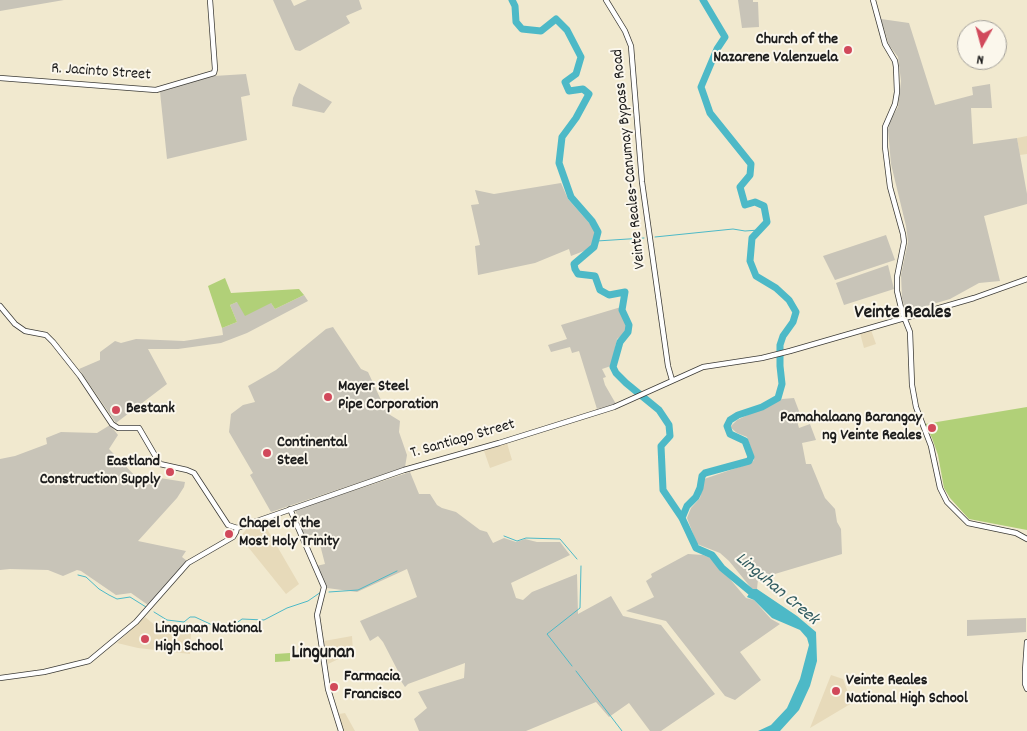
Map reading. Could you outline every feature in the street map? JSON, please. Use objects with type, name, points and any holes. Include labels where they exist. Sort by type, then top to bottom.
[{"type":"street","name":"R. Jacinto Street","points":[[0,78],[156,90],[214,73],[210,0]]},
{"type":"street","name":"Veinte Reales-Canumay Bypass Road","points":[[606,0],[631,46],[642,182],[668,366],[672,380]]},
{"type":"street","points":[[873,0],[885,44],[895,61],[897,72],[895,104],[885,127],[885,144],[890,186],[904,242],[897,277],[900,304],[911,337],[914,398],[932,446],[943,495],[968,523],[1016,532],[1027,539]]},
{"type":"street","name":"T. Santiago Street","points":[[237,528],[290,508],[404,470],[497,444],[609,408],[703,367],[774,355],[974,298],[1027,279]]},
{"type":"street","points":[[0,306],[15,324],[25,331],[46,336],[53,342],[80,376],[112,424],[118,428],[139,428],[160,464],[194,473],[228,525],[237,528],[233,537],[188,563],[136,622],[89,661],[44,672],[0,678]]},
{"type":"street","points":[[290,508],[324,587],[317,615],[328,688],[341,731]]},
{"type":"street","points":[[1027,642],[1025,671],[1027,689]]},
{"type":"shaded area","points":[[0,0],[64,0],[0,11]]},
{"type":"shaded area","points":[[273,0],[291,0],[294,6],[307,0],[359,0],[362,9],[346,16],[350,23],[300,51],[295,50]]},
{"type":"shaded area","points":[[738,0],[758,2],[759,27],[742,28]]},
{"type":"shaded area","points":[[881,19],[909,23],[935,105],[973,95],[972,87],[990,84],[992,108],[971,108],[973,144],[1017,138],[1027,194],[1027,204],[984,216],[1000,281],[979,283],[950,299],[906,312],[902,298],[901,275],[908,242],[891,164],[888,130],[890,121],[898,107],[901,81],[898,57],[889,45]]},
{"type":"shaded area","points":[[246,74],[250,95],[241,97],[247,140],[167,159],[160,92],[214,76]]},
{"type":"shaded area","points":[[299,83],[332,102],[324,113],[292,106]]},
{"type":"shaded area","points":[[1027,136],[1027,154],[1020,155],[1017,138]]},
{"type":"shaded area","points":[[561,183],[568,199],[596,232],[589,249],[571,256],[569,249],[535,263],[478,275],[475,246],[480,245],[471,205],[479,204],[475,190],[494,194]]},
{"type":"shaded area","points":[[886,235],[895,260],[835,280],[823,256]]},
{"type":"shaded area","points":[[888,265],[894,289],[844,305],[836,283]]},
{"type":"shaded area","points":[[304,295],[308,301],[247,333],[221,343],[178,349],[148,349],[167,384],[116,423],[79,369],[100,360],[100,352],[115,341],[121,343],[136,339],[184,341],[223,335],[222,328],[237,322],[230,305],[237,302],[271,303],[275,309]]},
{"type":"shaded area","points":[[621,307],[628,328],[617,339],[611,366],[602,369],[606,377],[603,378],[605,385],[616,404],[597,409],[579,351],[572,353],[570,347],[551,352],[548,345],[567,339],[561,325]]},
{"type":"shaded area","name":"Mayer Steel Pipe Corporation","points":[[333,327],[361,369],[368,372],[387,413],[400,421],[399,432],[407,455],[405,467],[271,512],[250,475],[253,473],[229,432],[231,414],[243,405],[255,402],[248,386],[276,370],[326,329]]},
{"type":"shaded area","points":[[871,330],[876,344],[864,348],[860,333]]},
{"type":"shaded area","points":[[794,398],[802,419],[797,421],[799,428],[810,424],[816,440],[802,443],[806,464],[811,464],[825,498],[835,509],[837,522],[841,529],[842,554],[758,579],[757,589],[752,589],[720,553],[697,544],[687,518],[691,508],[700,498],[704,479],[751,463],[754,460],[747,437],[737,433],[730,427],[737,420],[782,399]]},
{"type":"shaded area","points":[[110,425],[118,435],[109,449],[140,481],[158,483],[160,478],[185,482],[177,498],[138,541],[186,551],[182,557],[187,561],[148,605],[131,593],[116,595],[77,570],[63,576],[48,570],[0,570],[0,459],[15,456],[47,444],[46,438],[61,432],[97,433]]},
{"type":"shaded area","points":[[507,443],[512,460],[490,468],[484,451]]},
{"type":"shaded area","points":[[410,472],[419,494],[430,494],[437,505],[456,512],[480,530],[487,532],[493,543],[504,538],[516,542],[525,539],[537,542],[560,542],[570,555],[511,583],[516,598],[523,600],[532,592],[577,574],[578,614],[611,596],[623,616],[661,625],[715,694],[661,731],[650,731],[629,703],[609,717],[596,702],[526,731],[419,731],[414,719],[427,708],[418,692],[464,678],[465,663],[408,684],[405,687],[397,675],[399,673],[383,642],[378,636],[370,641],[360,621],[417,597],[407,569],[357,592],[327,588],[316,566],[325,564],[317,533],[305,537],[295,510]]},
{"type":"shaded area","points":[[263,522],[299,584],[286,594],[240,537],[249,526]]},
{"type":"shaded area","points":[[688,554],[703,555],[713,559],[746,598],[754,600],[771,619],[780,624],[740,652],[761,680],[735,700],[725,696],[666,621],[626,611],[654,597],[646,581],[652,577],[651,574]]},
{"type":"shaded area","points":[[145,617],[156,626],[191,630],[190,654],[138,648],[117,643]]},
{"type":"shaded area","points":[[1026,618],[1026,632],[967,636],[967,620]]},
{"type":"shaded area","points":[[352,636],[353,652],[328,664],[324,641]]},
{"type":"shaded area","name":"Veinte Reales National High School","points":[[831,675],[843,679],[852,703],[810,728]]},
{"type":"shaded area","points":[[345,713],[355,731],[343,731],[339,714]]},
{"type":"green space","points":[[225,278],[231,293],[299,289],[304,295],[275,309],[271,303],[245,316],[237,302],[230,305],[237,322],[222,328],[208,286]]},
{"type":"green space","points":[[1027,407],[1027,530],[969,519],[950,498],[944,488],[938,455],[925,424]]},
{"type":"green space","points":[[290,653],[290,661],[275,662],[275,654]]},
{"type":"water","points":[[752,589],[757,589],[797,616],[816,632],[817,661],[810,686],[799,710],[780,731],[758,731],[771,725],[787,708],[800,679],[809,645],[807,638],[800,630],[772,618],[754,600],[747,597]]},
{"type":"waterway","name":"Linguhan Creek","points":[[512,0],[515,6],[516,22],[522,29],[541,31],[556,19],[567,30],[581,57],[576,74],[565,82],[569,91],[583,89],[589,94],[576,118],[562,137],[559,163],[571,197],[592,221],[598,232],[594,247],[574,264],[578,274],[595,276],[600,290],[609,295],[625,292],[622,310],[629,325],[628,332],[620,342],[613,367],[626,383],[659,410],[669,425],[670,436],[661,446],[663,490],[682,518],[696,548],[712,555],[722,568],[757,597]]},
{"type":"waterway","points":[[682,518],[687,506],[696,497],[702,476],[705,473],[749,461],[751,457],[745,441],[730,434],[727,426],[730,420],[738,415],[762,407],[778,398],[782,384],[780,345],[783,336],[793,322],[796,312],[789,300],[776,288],[756,276],[750,261],[752,238],[767,222],[764,206],[755,202],[745,205],[740,187],[750,175],[751,164],[710,113],[701,87],[717,49],[725,37],[703,0]]},
{"type":"waterway","points":[[655,237],[733,229],[745,231],[759,230]]},
{"type":"waterway","points":[[597,241],[644,238]]},
{"type":"waterway","points":[[504,536],[517,541],[526,538],[560,539],[577,559]]},
{"type":"waterway","points":[[572,666],[547,634],[580,608],[581,566]]},
{"type":"waterway","points":[[329,592],[358,590],[397,571]]},
{"type":"waterway","points":[[78,575],[86,577],[99,589],[117,599],[130,597],[146,607]]},
{"type":"waterway","points":[[154,612],[167,620],[184,622],[190,617],[195,617],[221,629],[228,629],[242,619],[264,620],[287,608],[308,601],[321,592]]},
{"type":"waterway","points":[[576,671],[622,731]]},
{"type":"place","name":"Church of the Nazarene Valenzuela","points":[[848,50]]},
{"type":"place","name":"Mayer Steel Pipe Corporation","points":[[328,397]]},
{"type":"place","name":"Bestank","points":[[116,410]]},
{"type":"place","name":"Pamahalaang Barangay ng Veinte Reales","points":[[932,428]]},
{"type":"place","name":"Continental Steel","points":[[267,453]]},
{"type":"place","name":"Eastland Construction Supply","points":[[170,472]]},
{"type":"place","name":"Chapel of the Most Holy Trinity","points":[[229,534]]},
{"type":"place","name":"Lingunan National High School","points":[[145,639]]},
{"type":"place","name":"Farmacia Francisco","points":[[334,687]]},
{"type":"place","name":"Veinte Reales National High School","points":[[836,691]]},
{"type":"district","name":"Veinte Reales","points":[[903,314]]},
{"type":"district","name":"Lingunan","points":[[323,654]]}]
